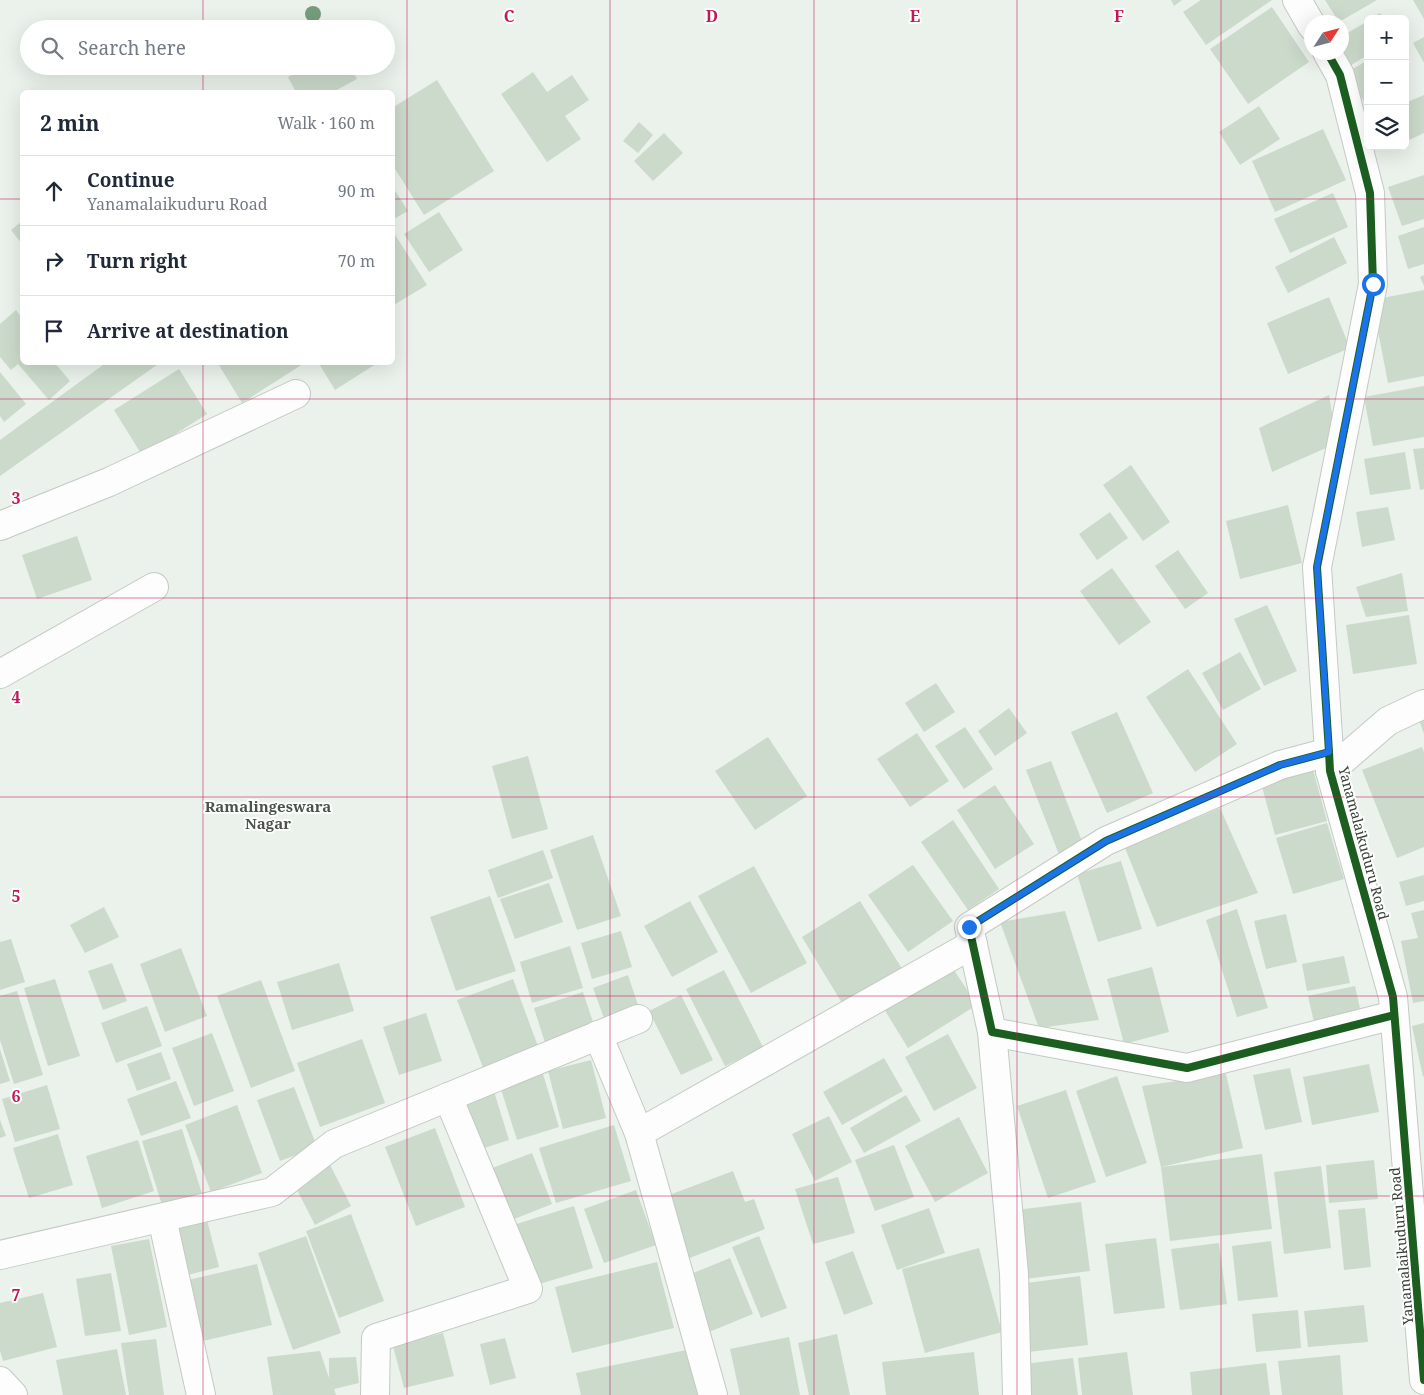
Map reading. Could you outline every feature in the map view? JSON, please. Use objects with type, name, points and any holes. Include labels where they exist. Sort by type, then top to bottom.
[{"type":"street","points":[[1297,0],[1306,15]]},
{"type":"street","name":"Yanamalaikuduru Road","points":[[1332,60],[1340,75],[1370,193],[1373,284],[1317,566],[1329,761],[1393,997],[1424,1380]]},
{"type":"street","points":[[0,526],[109,482],[296,394]]},
{"type":"street","points":[[0,674],[154,587]]},
{"type":"street","points":[[1017,1395],[1014,1274],[992,1032],[969,927],[1106,841],[1280,765],[1329,761],[1388,721],[1424,704]]},
{"type":"street","points":[[639,1133],[972,944]]},
{"type":"street","points":[[992,1032],[1187,1068],[1394,1014]]},
{"type":"street","points":[[0,1255],[272,1192],[334,1144],[638,1019]]},
{"type":"street","points":[[598,1035],[639,1133],[713,1395]]},
{"type":"street","points":[[375,1395],[376,1338],[528,1289],[448,1097]]},
{"type":"street","points":[[162,1218],[202,1395]]},
{"type":"street","points":[[0,1381],[13,1395]]},
{"type":"building","points":[[1171,0],[1182,0],[1174,6]]},
{"type":"building","points":[[1201,0],[1272,0],[1206,45],[1183,12]]},
{"type":"building","points":[[1325,0],[1377,0],[1349,16],[1335,15]]},
{"type":"building","points":[[1413,0],[1424,0],[1424,19]]},
{"type":"building","points":[[1272,7],[1304,55],[1304,60],[1309,62],[1248,104],[1210,49]]},
{"type":"building","points":[[1364,23],[1364,57],[1351,65],[1348,60],[1349,32]]},
{"type":"building","points":[[1424,37],[1424,63],[1413,43]]},
{"type":"building","points":[[1364,62],[1364,102],[1346,73]]},
{"type":"building","points":[[533,72],[547,92],[572,75],[589,100],[565,116],[581,139],[547,162],[501,94]]},
{"type":"building","points":[[292,75],[355,75],[357,79],[337,90],[295,90],[288,77]]},
{"type":"building","points":[[437,80],[494,171],[424,215],[395,169],[395,106]]},
{"type":"building","points":[[1424,95],[1424,133],[1409,140],[1409,105],[1409,101]]},
{"type":"building","points":[[1259,106],[1280,139],[1240,165],[1219,132]]},
{"type":"building","points":[[639,122],[653,135],[638,153],[623,141]]},
{"type":"building","points":[[1323,129],[1346,180],[1275,212],[1252,161]]},
{"type":"building","points":[[664,133],[683,153],[653,181],[634,161]]},
{"type":"building","points":[[1424,175],[1424,219],[1402,226],[1388,187]]},
{"type":"building","points":[[395,191],[408,211],[395,218]]},
{"type":"building","points":[[1333,193],[1348,227],[1290,253],[1274,219]]},
{"type":"building","points":[[439,212],[463,250],[429,272],[404,234]]},
{"type":"building","points":[[20,223],[20,241],[11,230]]},
{"type":"building","points":[[1424,227],[1424,264],[1408,269],[1398,236]]},
{"type":"building","points":[[395,235],[427,285],[395,304]]},
{"type":"building","points":[[1334,237],[1347,263],[1288,293],[1275,267]]},
{"type":"building","points":[[1424,275],[1424,286],[1420,277]]},
{"type":"building","points":[[1424,290],[1424,376],[1388,383],[1372,300]]},
{"type":"building","points":[[1329,297],[1350,348],[1288,374],[1267,323]]},
{"type":"building","points":[[16,310],[20,315],[20,365],[57,365],[70,381],[49,400],[18,364],[11,370],[0,357],[0,324]]},
{"type":"building","points":[[103,365],[157,365],[0,476],[0,440]]},
{"type":"building","points":[[219,365],[301,365],[242,403]]},
{"type":"building","points":[[320,365],[374,365],[335,390]]},
{"type":"building","points":[[179,369],[207,414],[142,455],[114,410]]},
{"type":"building","points":[[0,372],[26,404],[4,422],[0,416]]},
{"type":"building","points":[[1424,386],[1424,437],[1373,446],[1364,397]]},
{"type":"building","points":[[1329,395],[1337,443],[1272,472],[1259,428]]},
{"type":"building","points":[[1424,448],[1424,489],[1420,490],[1413,449]]},
{"type":"building","points":[[1405,452],[1411,489],[1370,495],[1364,459]]},
{"type":"building","points":[[1131,465],[1170,522],[1143,541],[1103,485]]},
{"type":"building","points":[[1288,505],[1302,563],[1240,579],[1226,521]]},
{"type":"building","points":[[1388,507],[1395,540],[1362,547],[1356,512]]},
{"type":"building","points":[[1110,512],[1128,538],[1097,560],[1079,534]]},
{"type":"building","points":[[77,536],[92,580],[37,599],[22,555]]},
{"type":"building","points":[[1178,550],[1208,593],[1185,609],[1155,566]]},
{"type":"building","points":[[1112,568],[1151,622],[1119,645],[1080,591]]},
{"type":"building","points":[[1402,573],[1408,611],[1366,617],[1356,587]]},
{"type":"building","points":[[1267,605],[1297,671],[1264,686],[1234,619]]},
{"type":"building","points":[[1409,615],[1417,664],[1353,674],[1346,625]]},
{"type":"building","points":[[1240,652],[1261,689],[1223,710],[1202,673]]},
{"type":"building","points":[[1188,669],[1237,744],[1195,772],[1146,697]]},
{"type":"building","points":[[936,683],[955,712],[924,732],[905,703]]},
{"type":"building","points":[[1009,708],[1027,733],[995,756],[978,731]]},
{"type":"building","points":[[1117,712],[1153,793],[1107,813],[1071,732]]},
{"type":"building","points":[[1424,718],[1424,734],[1419,720]]},
{"type":"building","points":[[965,727],[993,769],[964,789],[935,746]]},
{"type":"building","points":[[917,733],[949,781],[910,807],[877,759]]},
{"type":"building","points":[[768,737],[807,796],[755,830],[715,771]]},
{"type":"building","points":[[1422,747],[1424,752],[1424,847],[1397,858],[1362,770]]},
{"type":"building","points":[[528,756],[548,829],[512,839],[492,766]]},
{"type":"building","points":[[1051,761],[1085,849],[1060,857],[1026,770]]},
{"type":"building","points":[[1312,766],[1327,821],[1275,835],[1260,779]]},
{"type":"building","points":[[995,785],[1034,844],[995,869],[957,810]]},
{"type":"building","points":[[1220,808],[1258,893],[1157,927],[1125,848]]},
{"type":"building","points":[[953,820],[999,889],[968,910],[921,842]]},
{"type":"building","points":[[1327,823],[1344,879],[1293,894],[1276,838]]},
{"type":"building","points":[[593,835],[621,916],[577,930],[550,850]]},
{"type":"building","points":[[543,850],[553,878],[498,898],[488,870]]},
{"type":"building","points":[[1121,861],[1142,929],[1098,942],[1077,874]]},
{"type":"building","points":[[913,865],[953,921],[908,952],[868,895]]},
{"type":"building","points":[[754,866],[807,963],[751,993],[698,896]]},
{"type":"building","points":[[1424,875],[1424,901],[1406,906],[1399,882]]},
{"type":"building","points":[[549,883],[563,922],[515,939],[500,899]]},
{"type":"building","points":[[490,896],[516,971],[456,991],[430,917]]},
{"type":"building","points":[[690,901],[718,952],[672,977],[644,926]]},
{"type":"building","points":[[860,901],[904,972],[845,1008],[802,937]]},
{"type":"building","points":[[104,907],[119,937],[85,953],[70,925]]},
{"type":"building","points":[[1237,909],[1268,1008],[1237,1017],[1206,920]]},
{"type":"building","points":[[1424,910],[1424,1001],[1413,1003],[1401,941],[1418,938],[1411,913]]},
{"type":"building","points":[[1065,911],[1099,1020],[1039,1028],[1000,922]]},
{"type":"building","points":[[1286,914],[1297,962],[1266,969],[1254,921]]},
{"type":"building","points":[[621,931],[632,967],[592,979],[581,943]]},
{"type":"building","points":[[11,939],[25,982],[0,990],[0,942]]},
{"type":"building","points":[[570,946],[583,988],[532,1003],[520,962]]},
{"type":"building","points":[[181,948],[207,1016],[165,1032],[140,964]]},
{"type":"building","points":[[1344,956],[1350,983],[1307,991],[1302,964]]},
{"type":"building","points":[[948,961],[977,1005],[908,1048],[881,1004]]},
{"type":"building","points":[[112,963],[127,1001],[103,1010],[88,971]]},
{"type":"building","points":[[339,963],[354,1011],[292,1030],[277,982]]},
{"type":"building","points":[[1152,967],[1169,1032],[1124,1044],[1107,979]]},
{"type":"building","points":[[724,970],[763,1047],[725,1066],[686,989]]},
{"type":"building","points":[[628,975],[639,1008],[605,1021],[593,988]]},
{"type":"building","points":[[55,979],[80,1056],[48,1066],[24,988]]},
{"type":"building","points":[[513,979],[539,1049],[484,1070],[457,1000]]},
{"type":"building","points":[[261,980],[295,1071],[251,1088],[217,996]]},
{"type":"building","points":[[1355,986],[1361,1013],[1314,1022],[1308,996]]},
{"type":"building","points":[[17,991],[43,1075],[14,1084],[0,1040],[0,996]]},
{"type":"building","points":[[583,992],[596,1031],[546,1046],[534,1008]]},
{"type":"building","points":[[681,995],[713,1060],[681,1075],[649,1011]]},
{"type":"building","points":[[147,1006],[162,1046],[116,1063],[101,1023]]},
{"type":"building","points":[[426,1013],[442,1061],[399,1075],[383,1027]]},
{"type":"building","points":[[1424,1023],[1424,1076],[1423,1077],[1412,1026]]},
{"type":"building","points":[[212,1033],[234,1091],[194,1106],[172,1048]]},
{"type":"building","points":[[948,1034],[977,1088],[934,1111],[905,1057]]},
{"type":"building","points":[[362,1039],[385,1103],[320,1127],[297,1063]]},
{"type":"building","points":[[0,1049],[10,1081],[0,1084]]},
{"type":"building","points":[[161,1052],[171,1079],[137,1091],[127,1064]]},
{"type":"building","points":[[884,1058],[903,1091],[842,1125],[823,1092]]},
{"type":"building","points":[[591,1060],[606,1118],[563,1129],[548,1071]]},
{"type":"building","points":[[1369,1064],[1379,1112],[1312,1125],[1303,1077]]},
{"type":"building","points":[[1290,1068],[1302,1122],[1265,1130],[1253,1075]]},
{"type":"building","points":[[543,1074],[559,1127],[517,1140],[500,1086]]},
{"type":"building","points":[[1226,1074],[1243,1148],[1161,1167],[1142,1086]]},
{"type":"building","points":[[1117,1076],[1147,1163],[1106,1177],[1076,1091]]},
{"type":"building","points":[[176,1081],[191,1118],[141,1136],[127,1099]]},
{"type":"building","points":[[47,1085],[60,1129],[15,1142],[2,1099]]},
{"type":"building","points":[[492,1085],[509,1140],[478,1150],[460,1095]]},
{"type":"building","points":[[294,1087],[317,1147],[280,1161],[257,1100]]},
{"type":"building","points":[[1066,1090],[1096,1182],[1048,1198],[1017,1106]]},
{"type":"building","points":[[906,1095],[921,1121],[864,1153],[850,1128]]},
{"type":"building","points":[[237,1105],[262,1173],[211,1192],[185,1125]]},
{"type":"building","points":[[829,1116],[852,1162],[815,1181],[792,1134]]},
{"type":"building","points":[[959,1117],[988,1173],[935,1202],[905,1146]]},
{"type":"building","points":[[0,1120],[6,1136],[0,1138]]},
{"type":"building","points":[[614,1125],[631,1181],[556,1203],[539,1148]]},
{"type":"building","points":[[435,1128],[465,1207],[416,1226],[385,1147]]},
{"type":"building","points":[[182,1129],[202,1194],[162,1205],[142,1141]]},
{"type":"building","points":[[58,1134],[73,1185],[29,1198],[13,1148]]},
{"type":"building","points":[[138,1140],[154,1191],[102,1208],[86,1156]]},
{"type":"building","points":[[894,1145],[914,1197],[875,1211],[855,1160]]},
{"type":"building","points":[[532,1153],[552,1204],[507,1222],[487,1170]]},
{"type":"building","points":[[1262,1154],[1272,1229],[1170,1241],[1161,1167]]},
{"type":"building","points":[[1374,1160],[1378,1199],[1329,1203],[1326,1165]]},
{"type":"building","points":[[328,1161],[351,1206],[315,1225],[291,1178]]},
{"type":"building","points":[[1321,1166],[1331,1248],[1284,1254],[1274,1172]]},
{"type":"building","points":[[733,1171],[745,1202],[754,1199],[765,1229],[687,1259],[664,1197]]},
{"type":"building","points":[[838,1177],[855,1233],[813,1244],[795,1189]]},
{"type":"building","points":[[636,1190],[656,1245],[604,1263],[584,1209]]},
{"type":"building","points":[[1081,1202],[1090,1271],[1025,1279],[1016,1210]]},
{"type":"building","points":[[574,1206],[593,1268],[529,1287],[510,1226]]},
{"type":"building","points":[[929,1208],[945,1253],[897,1270],[881,1225]]},
{"type":"building","points":[[1365,1208],[1371,1267],[1344,1270],[1338,1210]]},
{"type":"building","points":[[351,1214],[384,1301],[339,1318],[306,1231]]},
{"type":"building","points":[[206,1216],[219,1267],[180,1277],[167,1226]]},
{"type":"building","points":[[306,1236],[341,1333],[293,1350],[258,1253]]},
{"type":"building","points":[[759,1236],[787,1308],[761,1318],[732,1247]]},
{"type":"building","points":[[1156,1238],[1165,1308],[1114,1314],[1105,1244]]},
{"type":"building","points":[[149,1239],[167,1327],[129,1335],[111,1246]]},
{"type":"building","points":[[1271,1241],[1278,1297],[1238,1301],[1232,1246]]},
{"type":"building","points":[[1219,1243],[1227,1304],[1180,1310],[1171,1249]]},
{"type":"building","points":[[979,1248],[1002,1332],[925,1353],[902,1269]]},
{"type":"building","points":[[853,1251],[873,1304],[844,1315],[825,1262]]},
{"type":"building","points":[[730,1258],[753,1314],[709,1332],[686,1276]]},
{"type":"building","points":[[657,1262],[674,1328],[572,1353],[555,1287]]},
{"type":"building","points":[[257,1264],[272,1325],[203,1341],[188,1280]]},
{"type":"building","points":[[111,1273],[121,1331],[85,1336],[76,1279]]},
{"type":"building","points":[[1080,1276],[1088,1345],[1028,1352],[1019,1284]]},
{"type":"building","points":[[43,1293],[57,1347],[3,1361],[0,1351],[0,1303]]},
{"type":"building","points":[[1364,1305],[1368,1342],[1308,1347],[1304,1311]]},
{"type":"building","points":[[1298,1310],[1301,1348],[1256,1352],[1252,1314]]},
{"type":"building","points":[[443,1333],[454,1376],[404,1388],[393,1346]]},
{"type":"building","points":[[837,1334],[850,1395],[809,1395],[798,1343]]},
{"type":"building","points":[[789,1337],[800,1395],[740,1395],[730,1349]]},
{"type":"building","points":[[505,1338],[516,1378],[490,1385],[480,1344]]},
{"type":"building","points":[[156,1339],[164,1395],[129,1395],[121,1343]]},
{"type":"building","points":[[696,1348],[706,1395],[581,1395],[576,1373]]},
{"type":"building","points":[[117,1349],[126,1395],[63,1395],[56,1360]]},
{"type":"building","points":[[320,1351],[329,1378],[329,1358],[356,1357],[359,1383],[334,1389],[336,1395],[273,1395],[267,1357]]},
{"type":"building","points":[[974,1352],[979,1395],[886,1395],[882,1362]]},
{"type":"building","points":[[1127,1352],[1133,1395],[1082,1395],[1078,1358]]},
{"type":"building","points":[[1340,1355],[1343,1395],[1282,1395],[1278,1361]]},
{"type":"building","points":[[1073,1358],[1078,1395],[1028,1395],[1024,1364]]},
{"type":"building","points":[[1266,1363],[1270,1395],[1192,1395],[1190,1372]]},
{"type":"cycle path","points":[[1332,60],[1340,75],[1370,193],[1373,284],[1317,567],[1330,771],[1393,997],[1424,1380]]},
{"type":"cycle path","points":[[1329,752],[1280,765],[1106,841],[969,927],[992,1032],[1187,1068],[1394,1015]]},
{"type":"district","name":"Ramalingeswara Nagar","points":[[268,814]]},
{"type":"route","points":[[969,927],[1106,841],[1280,765],[1329,752],[1317,566],[1373,284]]}]
